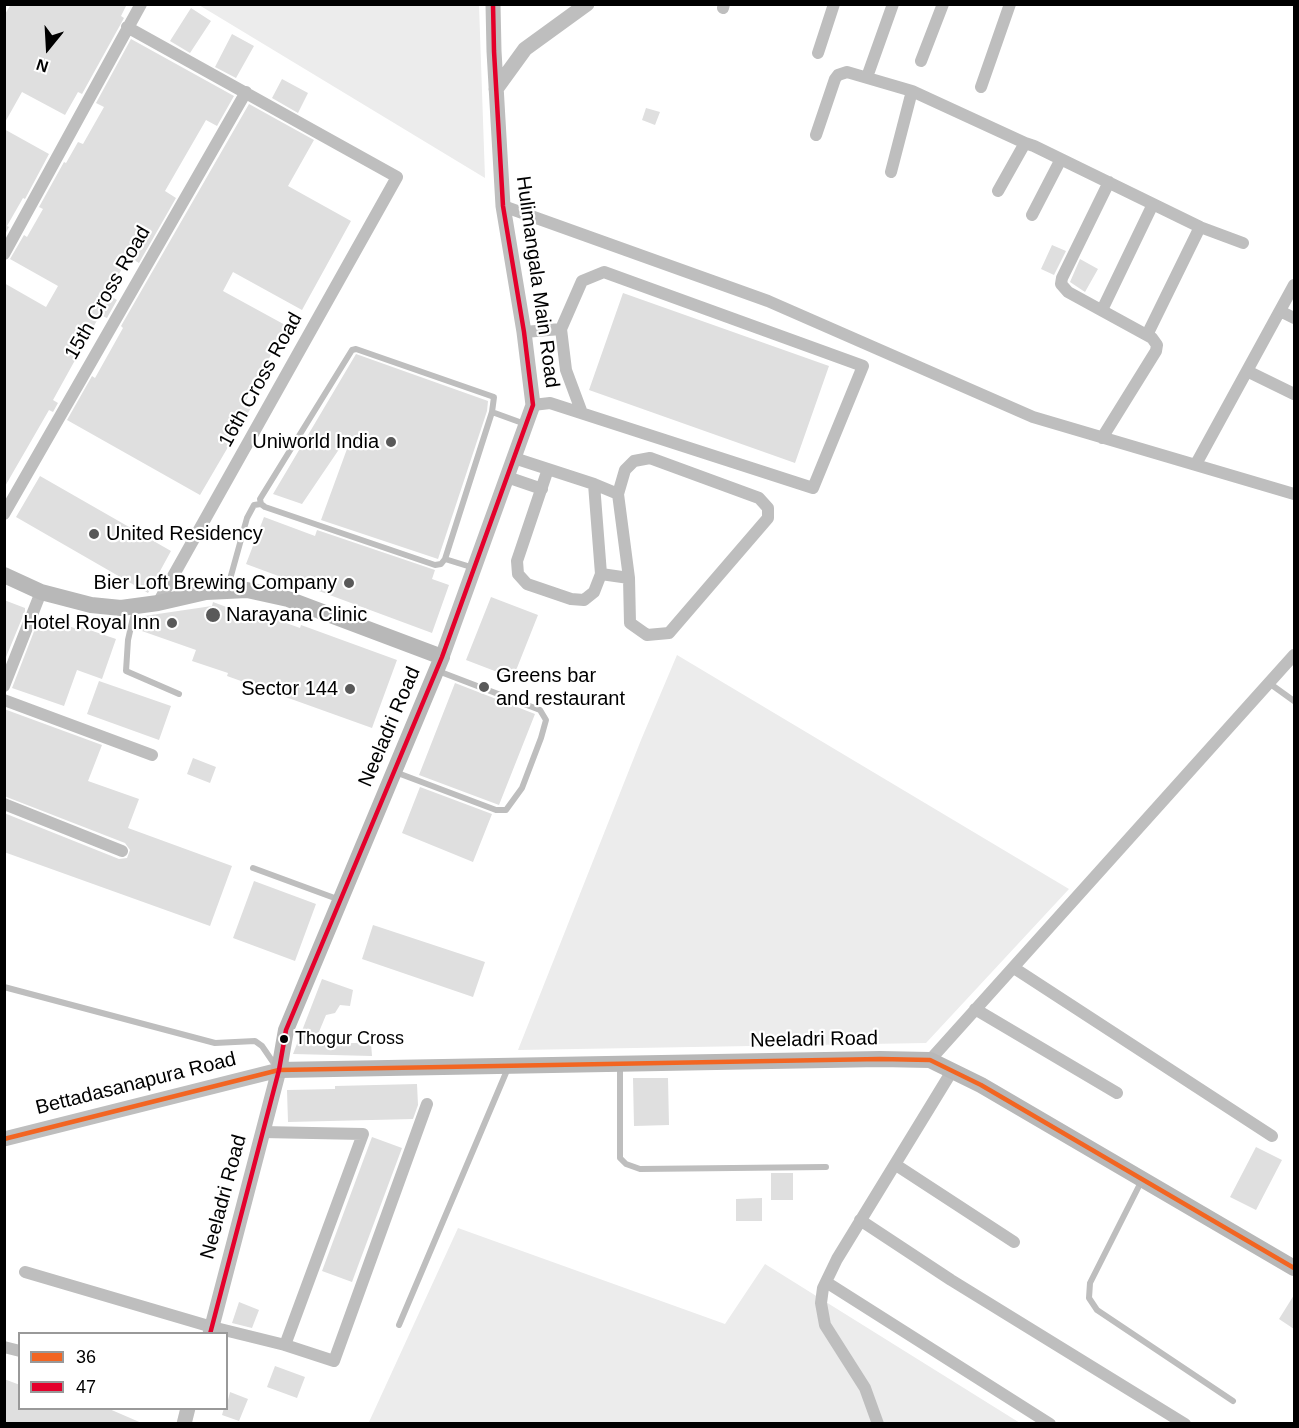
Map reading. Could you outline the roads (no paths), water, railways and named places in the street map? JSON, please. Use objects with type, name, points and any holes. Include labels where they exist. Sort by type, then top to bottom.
[{"type":"main road","name":"Neeladri Road","points":[[4,575],[40,592],[91,605],[121,608],[158,603],[206,591],[247,590],[288,599],[439,664],[286,1030],[279,1070],[930,1060],[981,1085],[1294,1268]]},
{"type":"street","points":[[4,254],[141,4]]},
{"type":"street","name":"Hulimangala Main Road","points":[[439,664],[533,405],[524,332],[503,206],[493,4]]},
{"type":"street","points":[[496,89],[525,49],[587,4]]},
{"type":"street","points":[[818,53],[834,4]]},
{"type":"street","points":[[867,77],[893,4]]},
{"type":"street","points":[[921,61],[944,4]]},
{"type":"street","points":[[981,87],[1010,4]]},
{"type":"street","points":[[127,27],[246,92]]},
{"type":"street","points":[[816,135],[838,75],[852,72],[912,91],[1061,159],[1200,228],[1242,243]]},
{"type":"street","points":[[891,172],[912,91]]},
{"type":"street","name":"16th Cross Road","points":[[158,603],[397,177],[246,92]]},
{"type":"street","name":"15th Cross Road","points":[[4,514],[246,92]]},
{"type":"street","points":[[998,191],[1025,143]]},
{"type":"street","points":[[1032,215],[1061,159]]},
{"type":"street","points":[[1102,438],[1156,351],[1155,341],[1147,335],[1068,291],[1061,284],[1109,182]]},
{"type":"street","points":[[1102,310],[1153,204]]},
{"type":"street","points":[[503,206],[768,301],[1033,417],[1294,494]]},
{"type":"street","points":[[1147,335],[1200,228]]},
{"type":"street","points":[[533,405],[550,403],[813,488],[863,366],[604,272],[582,281],[561,330],[566,370],[582,413]]},
{"type":"street","points":[[1196,464],[1294,285]]},
{"type":"street","points":[[1280,311],[1294,318]]},
{"type":"street","points":[[524,332],[561,330]]},
{"type":"street","points":[[1247,371],[1294,394]]},
{"type":"street","points":[[514,458],[618,494]]},
{"type":"street","points":[[650,458],[759,498],[768,508],[768,518],[669,633],[647,635],[630,622],[629,578],[618,494],[625,470],[634,461],[650,458]]},
{"type":"street","points":[[548,469],[518,561],[518,574],[527,584],[571,599],[584,600],[594,592],[601,574],[594,484]]},
{"type":"street","points":[[507,477],[542,489]]},
{"type":"street","points":[[601,574],[629,578]]},
{"type":"street","points":[[4,686],[40,592]]},
{"type":"street","points":[[930,1060],[1294,655]]},
{"type":"street","points":[[4,700],[152,755]]},
{"type":"street","points":[[4,804],[122,851]]},
{"type":"street","points":[[1014,968],[1272,1136]]},
{"type":"street","points":[[975,1010],[1117,1093]]},
{"type":"street","name":"Neeladri Road","points":[[211,1330],[279,1070]]},
{"type":"street","name":"Bettadasanapura Road","points":[[4,1139],[279,1070]]},
{"type":"street","points":[[878,1424],[865,1388],[825,1325],[821,1303],[826,1281],[837,1259],[952,1071]]},
{"type":"street","points":[[228,1333],[285,1345],[334,1361],[427,1104]]},
{"type":"street","points":[[262,1132],[363,1134],[285,1345]]},
{"type":"street","points":[[896,1164],[1014,1242]]},
{"type":"street","points":[[860,1220],[951,1280],[1185,1424]]},
{"type":"street","points":[[25,1272],[211,1330]]},
{"type":"street","points":[[826,1281],[1050,1424]]},
{"type":"lane","points":[[227,591],[247,518],[254,505],[261,504],[435,565],[441,564],[445,559],[492,412],[494,397],[356,349],[352,350],[260,499],[261,504]]},
{"type":"lane","points":[[492,412],[526,425]]},
{"type":"lane","points":[[445,559],[474,568]]},
{"type":"lane","points":[[136,606],[128,640],[126,671],[179,694]]},
{"type":"lane","points":[[395,772],[496,810],[506,810],[522,788],[542,738],[546,720],[540,710],[439,664]]},
{"type":"lane","points":[[1269,683],[1294,701]]},
{"type":"lane","points":[[253,868],[340,901]]},
{"type":"lane","points":[[4,987],[215,1043],[255,1041],[262,1046],[279,1070]]},
{"type":"lane","points":[[620,1065],[620,1158],[626,1164],[640,1169],[826,1167]]},
{"type":"lane","points":[[399,1325],[508,1067]]},
{"type":"lane","points":[[1142,1179],[1090,1283],[1089,1298],[1098,1310],[1233,1401]]},
{"type":"place","name":"Uniworld India","points":[[391,442]]},
{"type":"place","name":"United Residency","points":[[94,534]]},
{"type":"place","name":"Bier Loft Brewing Company","points":[[349,583]]},
{"type":"place","name":"Narayana Clinic","points":[[213,615]]},
{"type":"place","name":"Hotel Royal Inn","points":[[172,623]]},
{"type":"place","name":"Greens bar and restaurant","points":[[484,687]]},
{"type":"place","name":"Sector 144","points":[[350,689]]},
{"type":"place","name":"Thogur Cross","points":[[284,1039]]}]
